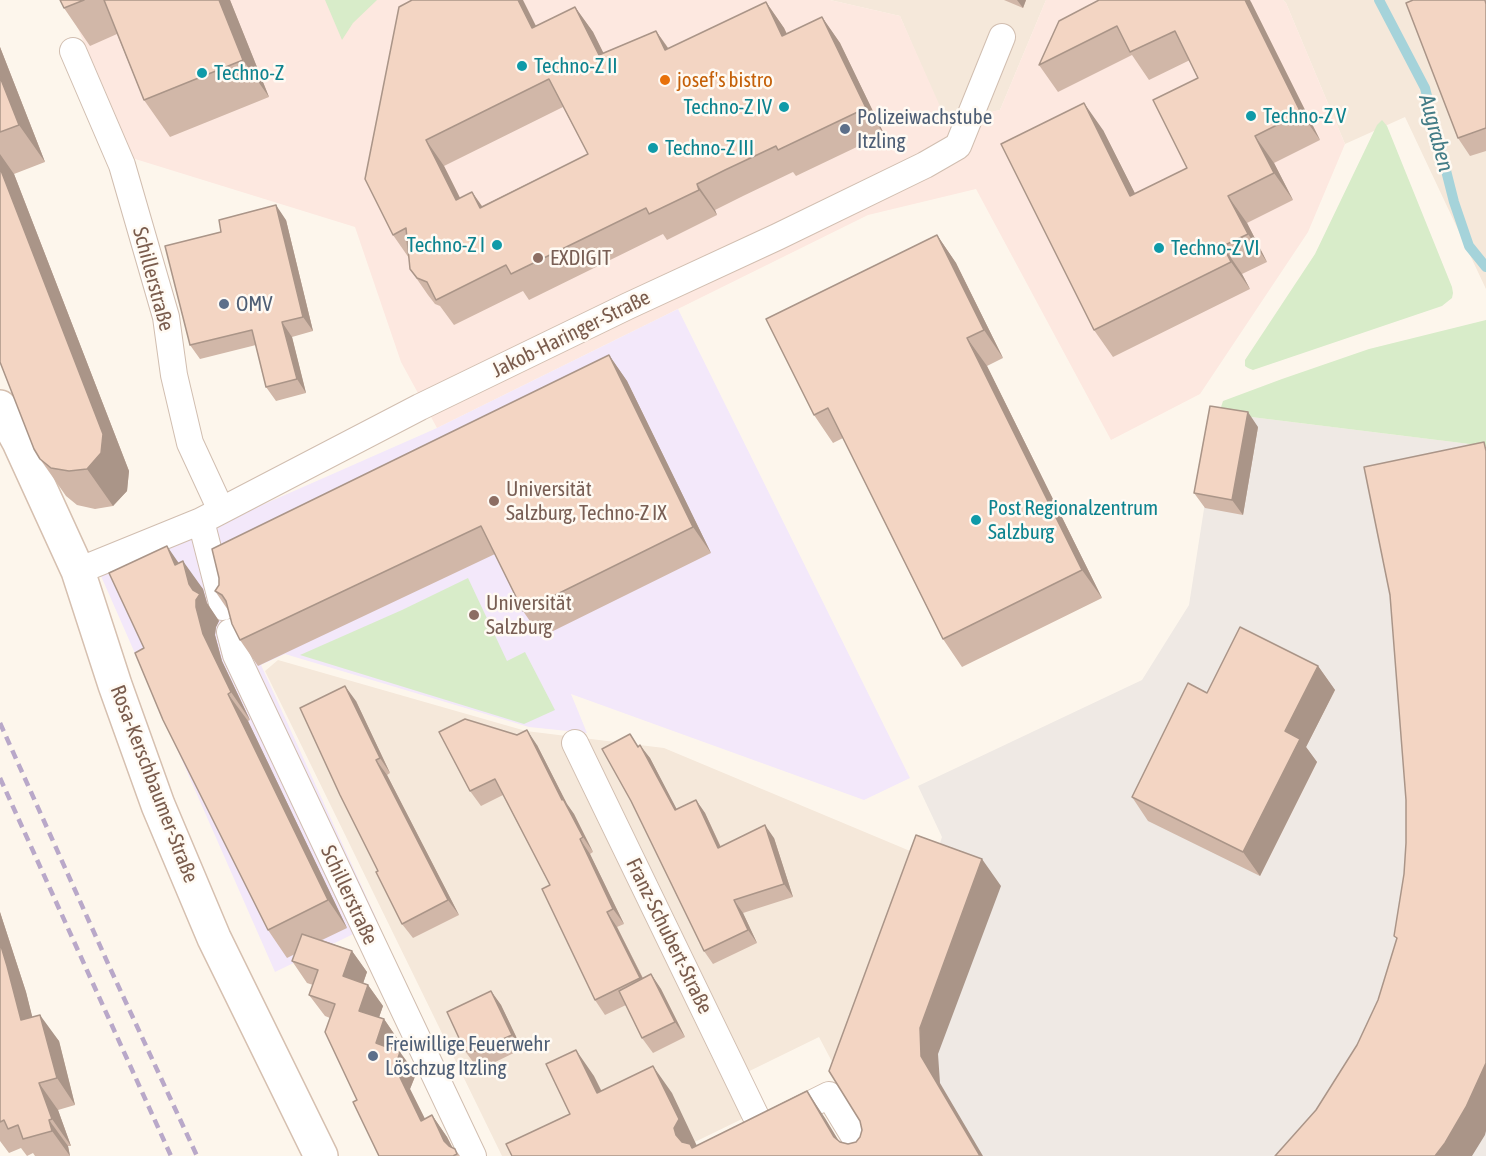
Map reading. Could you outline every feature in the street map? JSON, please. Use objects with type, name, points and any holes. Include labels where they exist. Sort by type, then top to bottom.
[{"type":"main road","name":"Rosa-Kerschbaumer-Straße","points":[[0,407],[19,441],[78,571],[115,685],[158,805],[214,938],[321,1156]]},
{"type":"street","name":"Jakob-Haringer-Straße","points":[[78,571],[211,516],[420,407],[777,237],[925,165],[958,146],[1002,37]]},
{"type":"street","name":"Schillerstraße","points":[[73,51],[122,165],[166,317],[174,375],[189,443],[211,516],[223,607]]},
{"type":"street","name":"Schillerstraße","points":[[230,632],[236,655],[473,1156]]},
{"type":"street","name":"Franz-Schubert-Straße","points":[[575,743],[753,1133],[829,1095],[866,1156]]},
{"type":"shaded area","name":"Techno-Z","points":[[66,0],[830,0],[900,16],[947,122],[1000,110],[1046,0],[1283,0],[1345,144],[1308,232],[1200,394],[1111,440],[976,189],[868,215],[437,428],[401,362],[355,227],[132,158]]},
{"type":"shaded area","points":[[830,0],[1046,0],[1000,110],[946,123],[900,16]]},
{"type":"shaded area","points":[[1283,0],[1486,0],[1486,289],[1405,117],[1345,144]]},
{"type":"shaded area","name":"Universität Salzburg","points":[[678,309],[910,778],[864,800],[571,694],[587,733],[529,727],[285,654],[261,665],[378,922],[275,972],[101,576],[437,428]]},
{"type":"shaded area","points":[[1219,413],[1486,446],[1486,1156],[884,1156],[934,861],[942,837],[918,786],[1142,680],[1189,605]]},
{"type":"shaded area","points":[[278,660],[526,731],[664,748],[934,861],[849,1094],[819,1037],[725,1083],[742,1119],[666,1156],[502,1156],[265,671]]},
{"type":"green space","points":[[325,0],[377,0],[353,23],[342,40]]},
{"type":"green space","points":[[1382,120],[1387,126],[1452,287],[1452,298],[1442,306],[1253,370],[1248,368],[1245,366],[1245,360],[1315,254],[1377,125]]},
{"type":"green space","points":[[1486,320],[1486,446],[1219,413],[1223,401],[1282,379],[1369,349]]},
{"type":"green space","points":[[468,578],[507,661],[525,652],[555,710],[524,724],[300,655],[402,610]]},
{"type":"building","points":[[60,0],[84,0],[64,8]]},
{"type":"building","points":[[104,0],[219,0],[243,60],[144,100]]},
{"type":"building","points":[[412,0],[518,0],[532,28],[575,7],[599,55],[656,31],[665,50],[766,2],[782,36],[822,17],[866,108],[778,150],[776,146],[725,170],[697,184],[699,190],[649,214],[646,208],[511,274],[506,265],[436,300],[427,282],[417,278],[410,269],[406,228],[393,235],[365,179],[399,7]],"holes":[[[549,79],[588,154],[480,208],[472,192],[456,200],[426,140]]]},
{"type":"building","points":[[1099,0],[1245,0],[1301,113],[1255,136],[1274,173],[1228,196],[1248,234],[1223,246],[1231,262],[1094,330],[1001,144],[1084,103],[1130,196],[1187,168],[1153,100],[1198,78],[1175,31],[1130,52],[1117,26],[1039,65],[1059,21]]},
{"type":"building","points":[[1413,0],[1485,0],[1486,128],[1458,138],[1406,3]]},
{"type":"building","points":[[0,77],[19,125],[0,132]]},
{"type":"building","points":[[0,168],[103,434],[101,453],[87,469],[69,471],[51,468],[40,459],[0,362]]},
{"type":"building","points":[[276,205],[303,317],[282,322],[297,379],[266,387],[252,330],[190,345],[165,246],[221,232],[219,220]]},
{"type":"building","name":"Post Regionalzentrum Salzburg","points":[[937,235],[984,330],[967,338],[1082,570],[943,639],[828,408],[814,415],[766,319]]},
{"type":"building","points":[[609,355],[693,527],[523,611],[481,526],[240,640],[232,624],[226,601],[215,591],[219,585],[219,578],[212,549]]},
{"type":"building","points":[[1210,406],[1248,412],[1232,500],[1194,493]]},
{"type":"building","points":[[1484,442],[1486,451],[1486,1063],[1466,1107],[1435,1156],[1275,1156],[1316,1110],[1357,1045],[1378,1000],[1397,938],[1394,936],[1404,874],[1406,800],[1390,595],[1364,467]]},
{"type":"building","points":[[167,546],[175,565],[183,561],[189,584],[200,594],[196,600],[196,607],[203,634],[231,692],[228,694],[328,900],[268,930],[163,720],[135,653],[144,648],[109,573]]},
{"type":"building","points":[[1240,627],[1318,666],[1285,731],[1300,739],[1243,852],[1132,797],[1188,683],[1207,693]]},
{"type":"building","points":[[345,686],[380,758],[376,760],[448,900],[402,924],[300,708]]},
{"type":"building","points":[[465,719],[517,735],[527,730],[583,837],[580,839],[613,909],[607,912],[640,978],[595,1000],[542,889],[550,885],[495,779],[470,791],[439,732]]},
{"type":"building","points":[[630,734],[638,747],[640,745],[675,810],[696,800],[718,848],[765,825],[784,884],[734,900],[748,930],[704,951],[631,801],[602,749]]},
{"type":"building","points":[[916,835],[982,859],[920,1028],[921,1056],[980,1156],[512,1156],[506,1144],[570,1114],[546,1064],[576,1050],[597,1093],[653,1066],[679,1119],[674,1128],[676,1135],[682,1142],[690,1144],[692,1148],[807,1091],[834,1137],[848,1144],[856,1142],[862,1130],[860,1121],[829,1071]]},
{"type":"building","name":"Freiwillige Feuerwehr Löschzug Itzling","points":[[302,934],[352,951],[343,976],[368,985],[359,1011],[384,1019],[376,1043],[400,1052],[395,1067],[421,1121],[432,1115],[444,1141],[455,1149],[457,1154],[453,1156],[379,1156],[353,1102],[357,1100],[325,1032],[335,1004],[309,995],[318,970],[292,961]]},
{"type":"building","points":[[0,943],[21,1020],[40,1015],[57,1078],[39,1083],[52,1119],[49,1120],[52,1131],[23,1139],[18,1125],[8,1129],[4,1120],[0,1122]]},
{"type":"building","points":[[651,974],[675,1022],[642,1038],[619,991]]},
{"type":"building","points":[[491,991],[512,1035],[476,1051],[465,1051],[447,1012]]},
{"type":"waterway","name":"Augraben","points":[[1379,0],[1425,88],[1454,202],[1469,246],[1486,267]]},
{"type":"railway","points":[[0,723],[197,1156]]},
{"type":"railway","points":[[0,778],[171,1156]]},
{"type":"place","name":"Techno-Z II","points":[[522,66]]},
{"type":"place","name":"Techno-Z","points":[[202,73]]},
{"type":"place","name":"josef's bistro","points":[[665,80]]},
{"type":"place","name":"Techno-Z IV","points":[[784,107]]},
{"type":"place","name":"Techno-Z V","points":[[1251,116]]},
{"type":"place","name":"Polizeiwachstube Itzling","points":[[845,129]]},
{"type":"place","name":"Techno-Z III","points":[[653,148]]},
{"type":"place","name":"Techno-Z I","points":[[497,245]]},
{"type":"place","name":"Techno-Z VI","points":[[1159,248]]},
{"type":"place","name":"EXDIGIT","points":[[538,258]]},
{"type":"place","name":"OMV","points":[[224,304]]},
{"type":"place","name":"Universität Salzburg, Techno-Z IX","points":[[494,501]]},
{"type":"place","name":"Post Regionalzentrum Salzburg","points":[[976,520]]},
{"type":"place","name":"Universität Salzburg","points":[[474,615]]},
{"type":"place","name":"Freiwillige Feuerwehr Löschzug Itzling","points":[[373,1056]]}]
